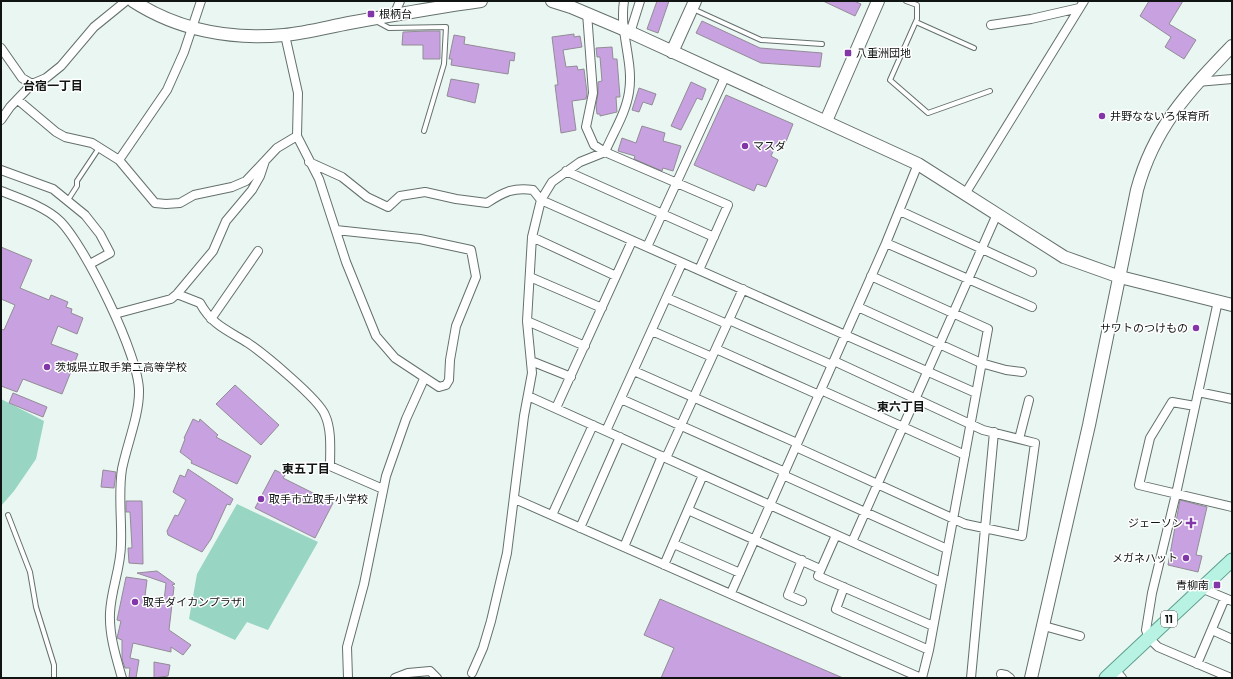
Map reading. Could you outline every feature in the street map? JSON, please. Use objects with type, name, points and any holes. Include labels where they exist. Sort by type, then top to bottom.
[{"type":"main road","name":"11","points":[[1115,675],[1149,638],[1201,588],[1232,561]]},
{"type":"street","points":[[1,120],[10,107],[32,84],[46,78],[61,66],[94,27],[126,1]]},
{"type":"street","points":[[133,1],[149,11],[192,28],[222,34],[252,37],[285,35],[481,1]]},
{"type":"street","points":[[118,160],[164,95],[192,28],[201,1]]},
{"type":"street","points":[[394,15],[400,1]]},
{"type":"street","points":[[552,1],[626,31],[918,164],[1064,258],[1120,277],[1232,305]]},
{"type":"street","points":[[471,676],[483,648],[499,589],[507,553],[515,499],[532,373],[527,321],[532,237],[541,200],[552,182],[580,162],[605,152],[626,105],[630,92],[630,78],[624,1]]},
{"type":"street","points":[[626,31],[640,1]]},
{"type":"street","points":[[826,121],[878,1]]},
{"type":"street","points":[[672,52],[694,5]]},
{"type":"street","points":[[991,25],[1031,19],[1081,5]]},
{"type":"street","points":[[965,194],[1081,5]]},
{"type":"street","points":[[587,14],[593,93],[586,127],[594,145],[605,152],[728,205],[699,270]]},
{"type":"street","points":[[285,35],[298,93],[297,136],[319,179],[346,262],[376,336],[395,358],[424,379],[439,387],[446,385],[449,380],[450,360],[456,326],[476,277],[470,250],[420,239],[336,230]]},
{"type":"street","points":[[1031,678],[1089,422],[1143,167],[1162,130],[1198,82],[1232,46]]},
{"type":"street","points":[[1,48],[22,78],[32,84]]},
{"type":"street","points":[[647,247],[678,183],[725,76]]},
{"type":"street","points":[[1198,82],[1232,79]]},
{"type":"street","points":[[18,100],[56,132],[65,137],[92,143],[118,160],[155,202],[166,204],[180,203],[194,195],[232,187],[246,181],[277,148],[297,136]]},
{"type":"street","points":[[115,314],[171,299],[177,294],[213,250],[226,221],[252,190],[260,176],[265,160]]},
{"type":"street","points":[[309,162],[342,176],[367,197],[388,207],[400,196],[425,192],[487,204],[501,194],[521,188],[533,190],[541,200],[976,393]]},
{"type":"street","points":[[731,593],[900,211],[918,164]]},
{"type":"street","points":[[1,170],[53,189],[68,200],[85,216],[100,234],[110,253],[90,264]]},
{"type":"street","points":[[566,171],[714,237]]},
{"type":"street","points":[[1,191],[31,203],[60,221],[90,264],[115,314],[137,372],[140,392],[137,411],[128,441],[120,485],[120,566],[110,613],[111,631],[122,678]]},
{"type":"street","points":[[900,211],[1032,272]]},
{"type":"street","points":[[852,542],[997,214]]},
{"type":"street","points":[[532,237],[616,276]]},
{"type":"street","points":[[556,408],[632,241]]},
{"type":"street","points":[[886,243],[1032,307]]},
{"type":"street","points":[[211,319],[258,251]]},
{"type":"street","points":[[606,431],[682,263]]},
{"type":"street","points":[[515,499],[922,678],[929,650],[948,550],[988,329],[871,276]]},
{"type":"street","points":[[530,277],[602,308]]},
{"type":"street","points":[[624,547],[664,457],[694,398],[742,289]]},
{"type":"street","points":[[177,294],[200,303],[211,319],[219,327],[249,344],[311,395],[325,415],[329,436],[330,466],[383,489]]},
{"type":"street","points":[[634,371],[797,445],[877,485],[953,519],[965,524],[1022,536],[1035,443],[970,424],[833,363],[667,298]]},
{"type":"street","points":[[1218,301],[1176,494],[1152,592],[1146,630],[1149,638],[1158,647],[1231,678]]},
{"type":"street","points":[[858,307],[981,363],[1006,370],[1022,372]]},
{"type":"street","points":[[527,321],[585,346]]},
{"type":"street","points":[[652,331],[820,393],[903,427],[964,455]]},
{"type":"street","points":[[531,361],[571,377]]},
{"type":"street","points":[[348,678],[347,647],[364,584],[386,476],[406,419],[424,379]]},
{"type":"street","points":[[1198,392],[1232,399]]},
{"type":"street","points":[[528,396],[941,582]]},
{"type":"street","points":[[621,399],[784,473],[865,513],[948,550]]},
{"type":"street","points":[[1019,439],[1029,400]]},
{"type":"street","points":[[1195,406],[1172,402],[1150,438],[1139,485],[1232,507]]},
{"type":"street","points":[[552,515],[593,425]]},
{"type":"street","points":[[970,678],[976,630],[984,528],[994,432]]},
{"type":"street","points":[[580,528],[620,437]]},
{"type":"street","points":[[664,565],[703,475]]},
{"type":"street","points":[[688,510],[820,569]]},
{"type":"street","points":[[836,535],[818,576],[933,626]]},
{"type":"street","points":[[674,544],[740,572]]},
{"type":"street","points":[[802,560],[788,595],[802,601]]},
{"type":"street","points":[[844,587],[836,609],[929,650]]},
{"type":"street","points":[[1198,664],[1212,630],[1228,599],[1201,588]]},
{"type":"street","points":[[1044,626],[1080,636]]},
{"type":"street","points":[[1212,630],[1232,639]]},
{"type":"street","points":[[395,678],[408,673],[430,671],[437,678]]},
{"type":"street","points":[[1001,674],[1010,678]]},
{"type":"lane","points":[[906,1],[917,5],[916,22],[890,80],[928,113],[990,91]]},
{"type":"lane","points":[[694,5],[761,40],[822,44]]},
{"type":"lane","points":[[372,19],[389,28],[446,27],[444,64],[424,131]]},
{"type":"lane","points":[[916,22],[974,48]]},
{"type":"lane","points":[[68,200],[77,186],[77,181],[99,148]]},
{"type":"lane","points":[[8,514],[30,572],[34,588],[36,607],[54,665],[54,678]]},
{"type":"green space","points":[[1,399],[44,421],[36,459],[14,491],[1,506]]},
{"type":"green space","points":[[237,504],[318,542],[268,630],[247,622],[235,640],[189,619],[197,574]]},
{"type":"building","points":[[657,1],[669,1],[658,33],[647,29]]},
{"type":"building","points":[[823,1],[854,1],[861,4],[855,16]]},
{"type":"building","points":[[1149,1],[1183,1],[1169,24],[1196,40],[1184,59],[1165,47],[1171,37],[1140,16]]},
{"type":"building","points":[[702,21],[760,48],[822,53],[820,67],[761,63],[696,33]]},
{"type":"building","points":[[440,31],[440,59],[423,59],[423,45],[402,45],[403,32]]},
{"type":"building","points":[[574,34],[574,37],[580,36],[582,47],[563,50],[566,67],[577,66],[578,70],[584,69],[587,93],[586,99],[572,101],[576,130],[561,133],[555,85],[558,85],[552,37]]},
{"type":"building","points":[[454,35],[465,37],[464,44],[515,53],[514,61],[510,60],[508,74],[451,65],[452,59],[449,59]]},
{"type":"building","points":[[612,47],[613,59],[617,59],[620,97],[616,97],[617,112],[600,116],[600,114],[597,114],[596,106],[598,82],[602,81],[600,57],[597,57],[596,48]]},
{"type":"building","points":[[451,79],[479,84],[475,103],[447,96]]},
{"type":"building","points":[[691,82],[706,89],[702,100],[697,98],[681,130],[671,126]]},
{"type":"building","points":[[639,88],[656,94],[652,105],[643,102],[639,112],[632,110]]},
{"type":"building","points":[[726,95],[793,124],[785,144],[778,141],[771,156],[778,160],[766,187],[757,184],[754,191],[694,165]]},
{"type":"building","points":[[642,126],[665,133],[663,141],[681,146],[673,171],[663,168],[662,171],[634,159],[635,156],[618,151],[622,138],[636,143]]},
{"type":"building","points":[[1,247],[32,260],[20,288],[49,300],[51,295],[68,302],[66,307],[72,309],[71,313],[83,318],[77,334],[58,326],[51,344],[78,354],[62,394],[23,379],[17,392],[1,386],[1,329],[4,330],[15,305],[1,299]]},
{"type":"building","points":[[235,385],[279,425],[261,445],[216,404]]},
{"type":"building","points":[[13,393],[47,407],[43,417],[9,403]]},
{"type":"building","points":[[193,419],[199,422],[200,419],[218,435],[216,437],[251,456],[237,484],[191,463],[192,461],[180,452],[185,439],[184,438]]},
{"type":"building","points":[[188,469],[233,499],[230,505],[227,504],[211,539],[202,552],[168,535],[167,531],[175,515],[178,516],[186,500],[173,492],[180,475],[185,477]]},
{"type":"building","points":[[103,470],[116,472],[114,488],[101,487]]},
{"type":"building","points":[[275,470],[285,475],[283,478],[333,503],[315,538],[255,508]]},
{"type":"building","points":[[1180,500],[1207,507],[1196,555],[1202,556],[1198,572],[1168,565]]},
{"type":"building","points":[[126,501],[142,501],[143,564],[129,563],[128,548],[132,548],[130,512],[126,512]]},
{"type":"building","points":[[157,571],[175,584],[172,585],[174,587],[169,630],[191,645],[183,655],[171,647],[171,652],[133,643],[130,658],[139,660],[136,678],[129,678],[130,668],[125,668],[122,659],[122,640],[117,638],[121,621],[117,620],[126,577],[147,580],[145,596],[164,601],[166,583],[137,573]]},
{"type":"building","points":[[660,599],[843,678],[661,678],[674,648],[644,635]]},
{"type":"building","points":[[154,662],[170,665],[168,676],[154,678]]},
{"type":"place","name":"根柄台","points":[[371,14]]},
{"type":"place","name":"八重洲団地","points":[[848,53]]},
{"type":"place","name":"井野なないろ保育所","points":[[1102,116]]},
{"type":"place","name":"マスダ","points":[[745,146]]},
{"type":"place","name":"サワトのつけもの","points":[[1196,328]]},
{"type":"place","name":"茨城県立取手第二高等学校","points":[[47,367]]},
{"type":"place","name":"取手市立取手小学校","points":[[261,499]]},
{"type":"place","name":"ジェーソン","points":[[1191,523]]},
{"type":"place","name":"メガネハット","points":[[1186,558]]},
{"type":"place","name":"青柳南","points":[[1217,585]]},
{"type":"place","name":"取手ダイカンプラザI","points":[[135,602]]},
{"type":"district","name":"台宿一丁目","points":[[53,85]]},
{"type":"district","name":"東六丁目","points":[[901,406]]},
{"type":"district","name":"東五丁目","points":[[306,468]]}]
